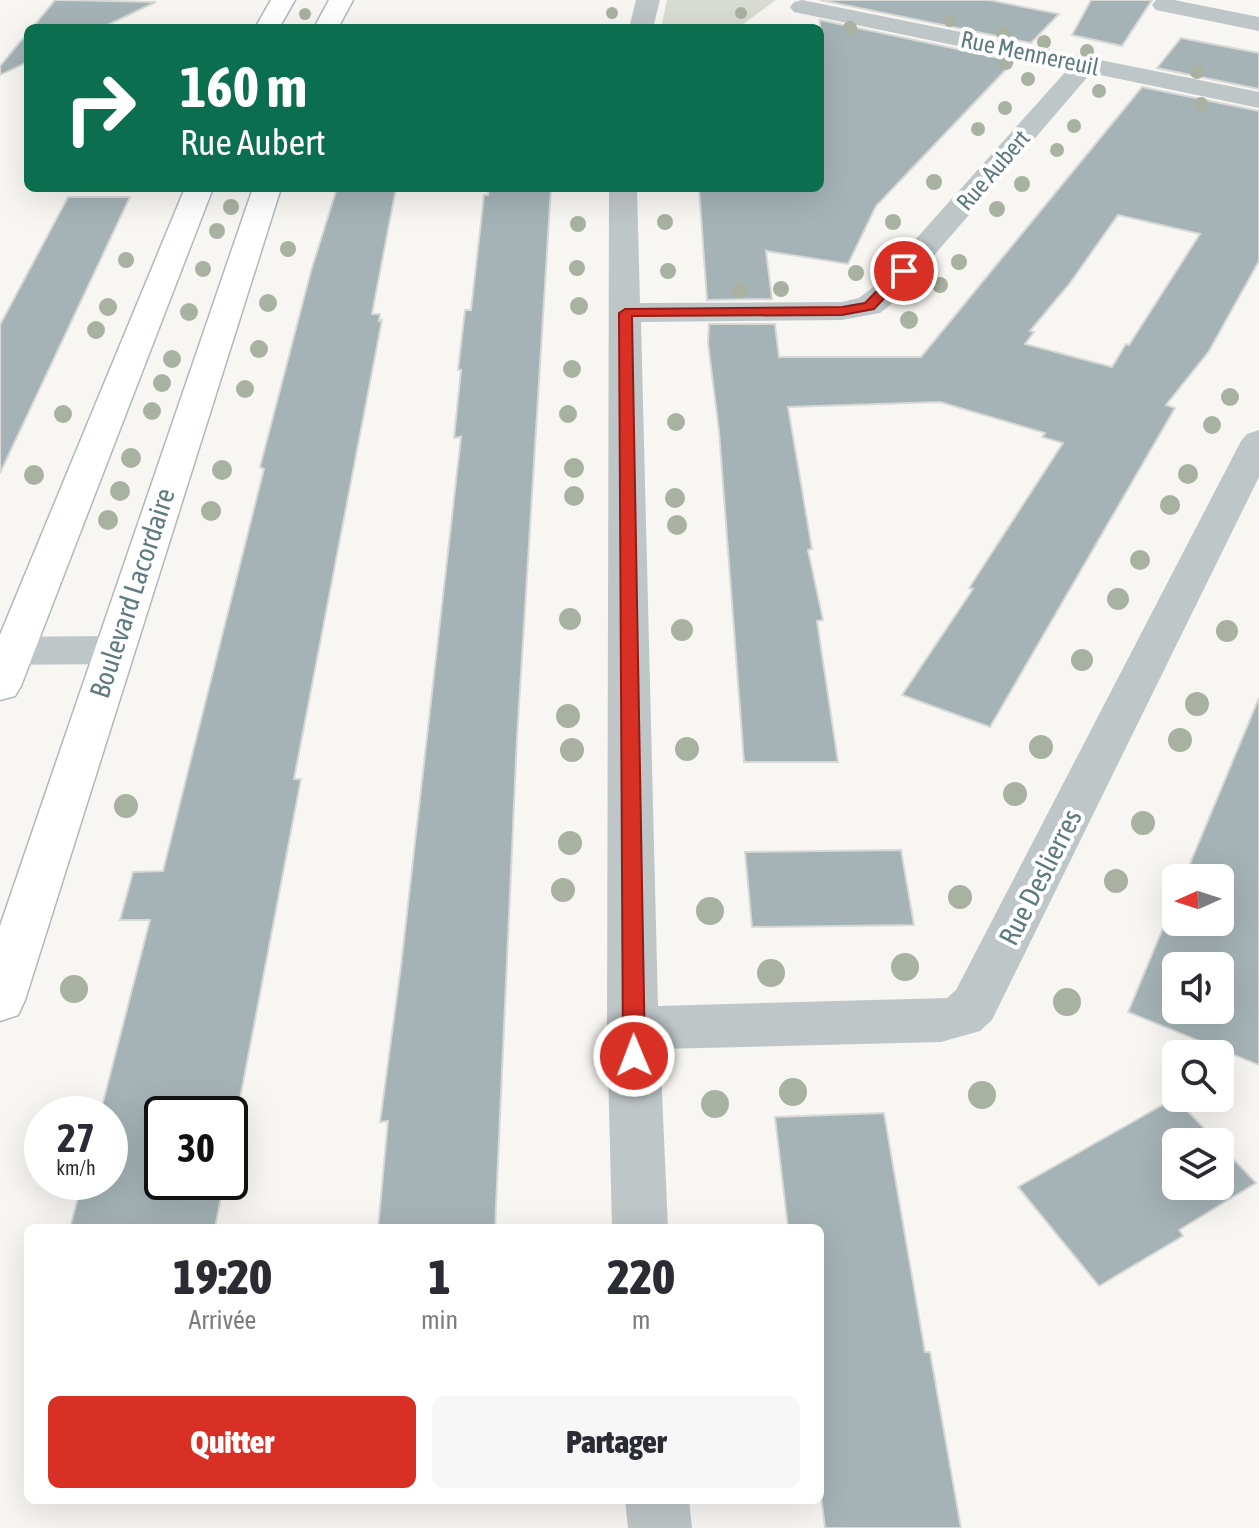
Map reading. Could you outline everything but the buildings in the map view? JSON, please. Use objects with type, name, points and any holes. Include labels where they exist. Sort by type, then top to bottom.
[{"type":"main road","points":[[269,24],[283,0]]},
{"type":"main road","points":[[328,24],[341,0]]},
{"type":"main road","points":[[5,663],[197,192]]},
{"type":"main road","name":"Boulevard Lacordaire","points":[[0,1000],[266,192]]},
{"type":"street","points":[[642,24],[648,0]]},
{"type":"street","points":[[1164,5],[1259,24]]},
{"type":"street","name":"Rue Mennereuil","points":[[798,9],[1259,100]]},
{"type":"street","name":"Rue Aubert","points":[[625,313],[842,311],[869,306],[883,295],[1086,64]]},
{"type":"street","points":[[623,192],[633,1028],[640,1224]]},
{"type":"street","name":"Rue Deslierres","points":[[633,1028],[941,1021],[962,1016],[974,1005],[1259,441]]},
{"type":"street","points":[[5,663],[113,650]]},
{"type":"street","points":[[657,1504],[660,1528]]},
{"type":"shaded area","points":[[667,0],[776,0],[743,24],[662,24]]},
{"type":"route","points":[[634,1056],[625,313],[842,311],[869,306],[904,271]]}]
